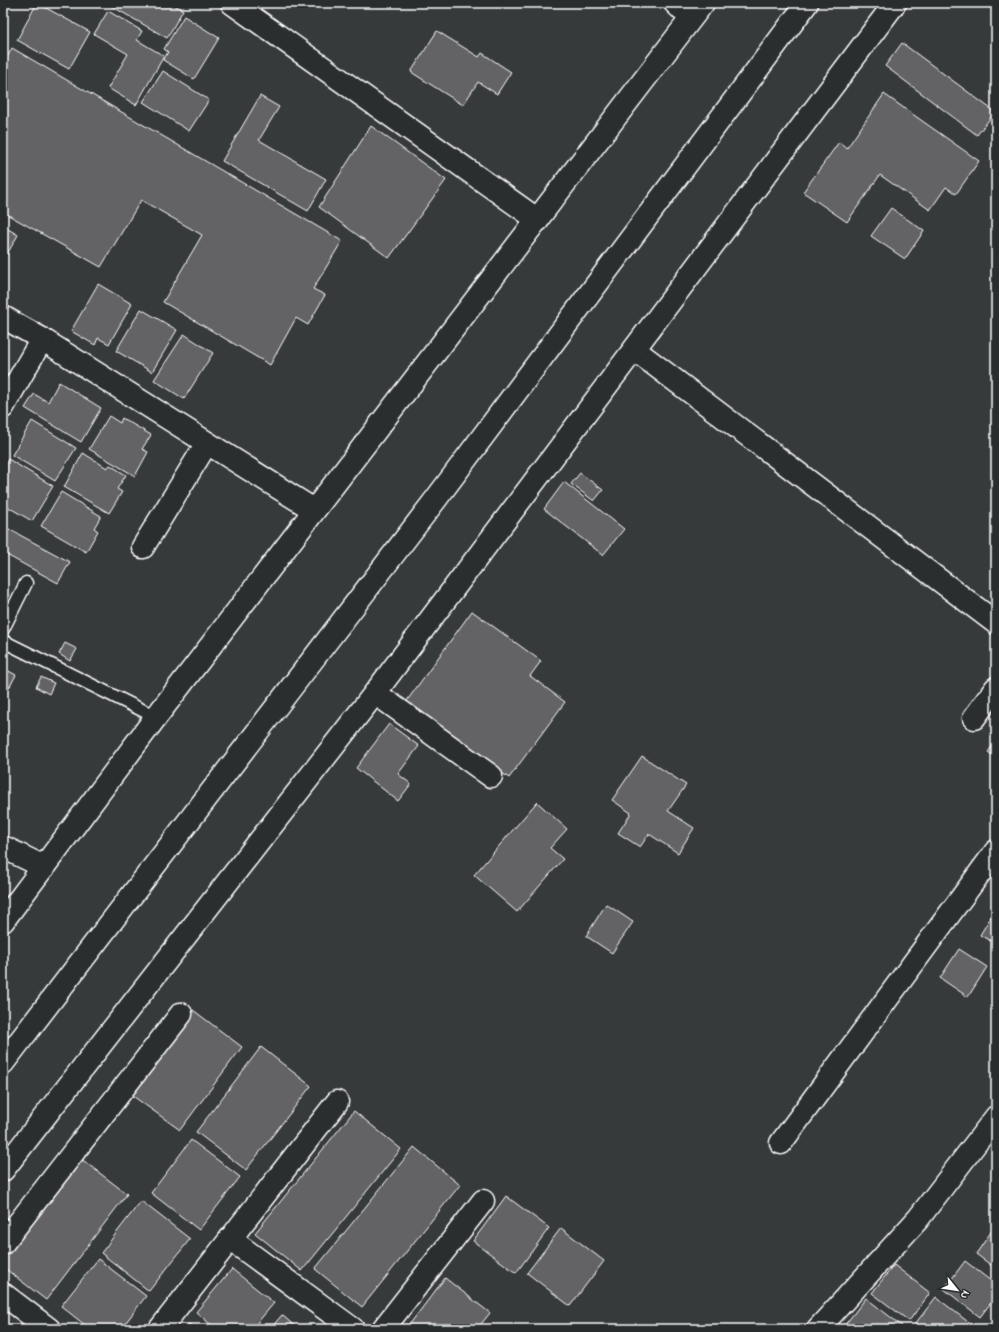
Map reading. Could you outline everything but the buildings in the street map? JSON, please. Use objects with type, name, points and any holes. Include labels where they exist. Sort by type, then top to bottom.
[{"type":"main road","points":[[232,3],[538,220]]},
{"type":"main road","points":[[3,921],[156,717],[538,220],[697,10],[675,3]]},
{"type":"main road","points":[[3,1063],[436,499],[807,3]]},
{"type":"main road","points":[[3,1170],[10,1157],[375,694],[895,3]]},
{"type":"main road","points":[[3,316],[314,510]]},
{"type":"main road","points":[[3,407],[42,339]]},
{"type":"main road","points":[[635,350],[996,623]]},
{"type":"main road","points":[[143,547],[207,443]]},
{"type":"main road","points":[[974,718],[996,688]]},
{"type":"main road","points":[[375,694],[491,776]]},
{"type":"main road","points":[[3,848],[44,867]]},
{"type":"main road","points":[[781,1143],[996,851]]},
{"type":"main road","points":[[3,1243],[181,1014]]},
{"type":"main road","points":[[160,1329],[337,1102]]},
{"type":"main road","points":[[818,1329],[918,1219],[996,1117]]},
{"type":"main road","points":[[383,1329],[483,1201]]},
{"type":"main road","points":[[230,1239],[353,1329]]},
{"type":"main road","points":[[3,1294],[49,1329]]},
{"type":"lane","points":[[3,629],[26,583]]},
{"type":"lane","points":[[3,641],[156,717]]}]
